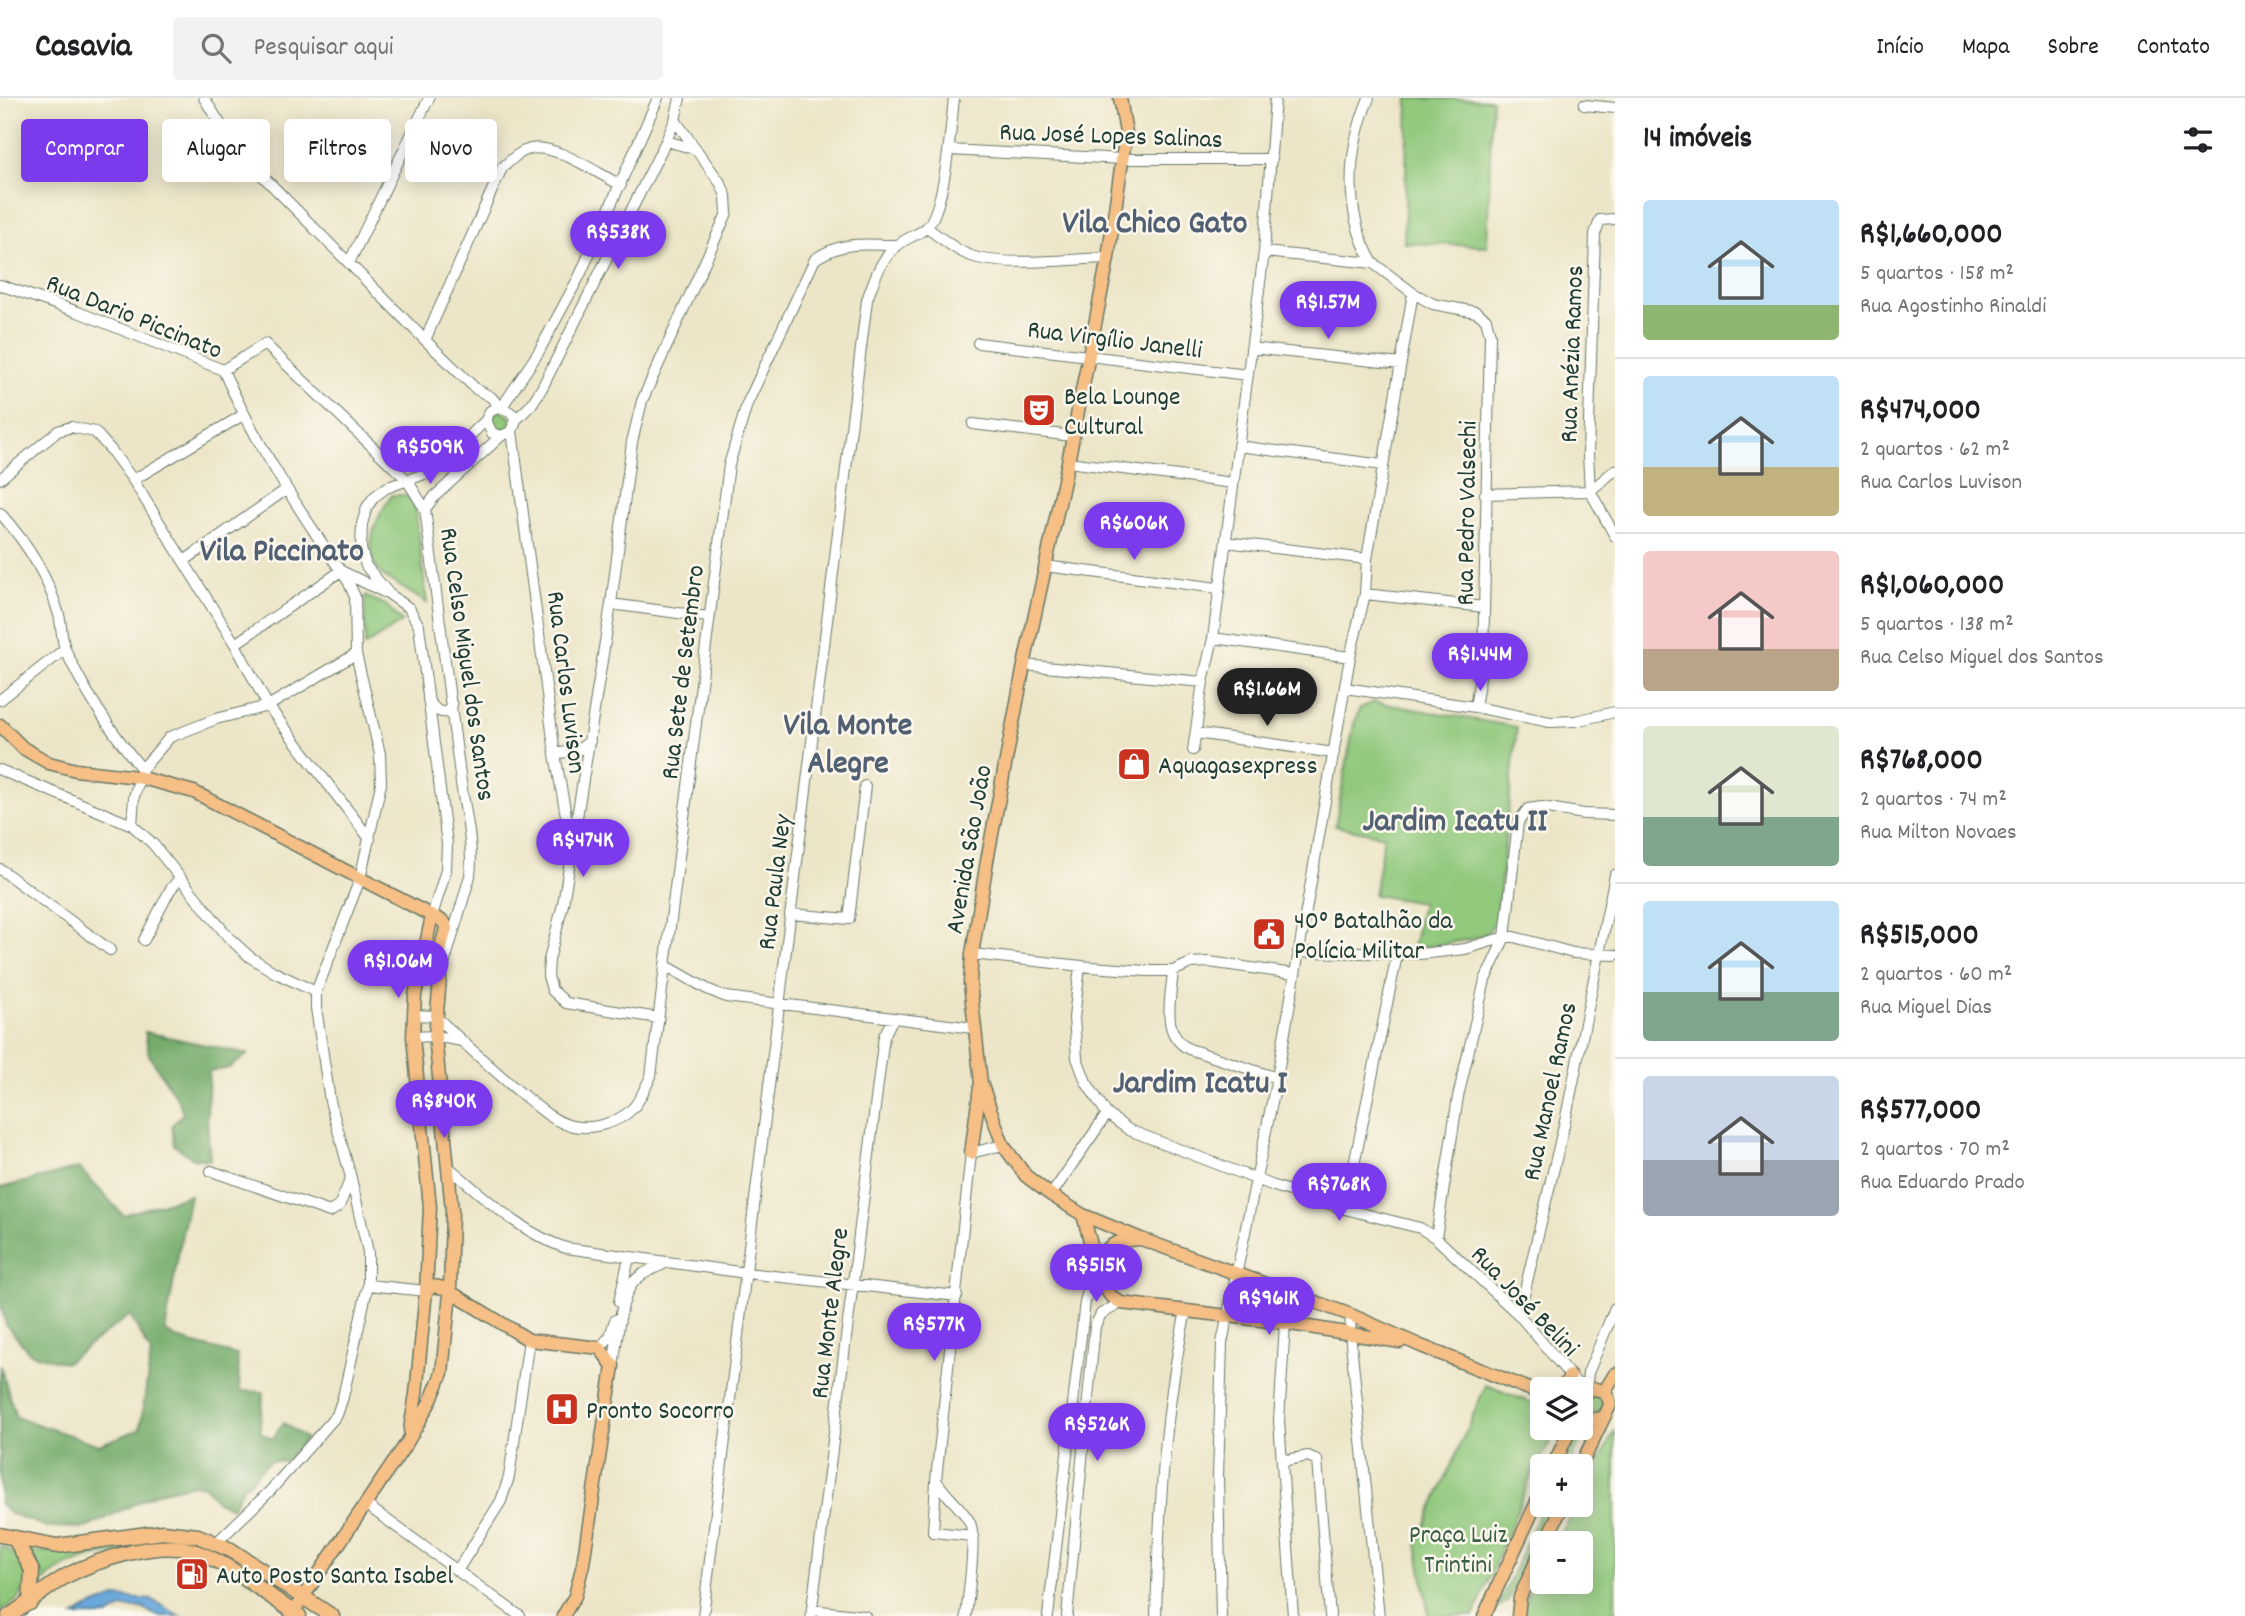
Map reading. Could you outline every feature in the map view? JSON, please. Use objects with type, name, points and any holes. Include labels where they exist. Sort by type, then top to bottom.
[{"type":"highway","points":[[7,1537],[57,1546],[163,1532],[198,1536],[217,1542],[332,1616]]},
{"type":"highway","points":[[7,1537],[32,1570],[30,1603]]},
{"type":"highway","points":[[9,1616],[64,1578],[87,1566],[147,1550],[174,1548],[188,1549],[222,1565],[296,1614]]},
{"type":"main road","name":"Avenida São João","points":[[1120,98],[1126,133],[1108,258],[1024,665],[988,851],[972,954],[970,983],[973,1028],[981,1083],[1003,1145],[1027,1176],[1051,1195],[1083,1214],[1140,1239],[1351,1315],[1530,1389]]},
{"type":"main road","points":[[0,726],[23,748],[49,763],[76,770],[140,773],[194,792],[444,922],[446,928],[435,970],[440,978]]},
{"type":"main road","name":"Rua Celso Miguel dos Santos","points":[[408,1441],[416,1394],[426,1291],[430,1207],[429,1161],[418,1088],[413,1015],[432,916]]},
{"type":"main road","name":"Rua Celso Miguel dos Santos","points":[[296,1614],[303,1597],[408,1441],[431,1400],[442,1373],[450,1293],[452,1210],[435,1036],[440,978]]},
{"type":"main road","points":[[971,1153],[981,1083]]},
{"type":"main road","points":[[429,1161],[433,1168],[448,1167]]},
{"type":"main road","points":[[1083,1214],[1104,1288],[1121,1303]]},
{"type":"main road","points":[[1096,1263],[1111,1245],[1119,1241],[1140,1239]]},
{"type":"main road","points":[[426,1291],[433,1286],[439,1286],[529,1340],[600,1348],[613,1366],[583,1564],[575,1596],[563,1616]]},
{"type":"main road","name":"Avenida São João","points":[[1121,1303],[1285,1322],[1422,1346]]},
{"type":"main road","points":[[1586,1454],[1609,1410],[1615,1374]]},
{"type":"main road","points":[[1593,1389],[1610,1398]]},
{"type":"main road","points":[[1593,1419],[1603,1418]]},
{"type":"main road","points":[[1484,1616],[1530,1517]]},
{"type":"main road","points":[[1513,1616],[1530,1575]]},
{"type":"main road","points":[[1518,1616],[1520,1597]]},
{"type":"street","points":[[204,98],[236,149],[425,340],[476,389],[511,411],[516,419]]},
{"type":"street","points":[[349,263],[429,98]]},
{"type":"street","points":[[487,418],[490,411],[501,407],[538,353],[580,275],[659,98]]},
{"type":"street","points":[[223,370],[265,344],[407,480],[425,509],[435,496],[501,436],[512,431],[516,419],[542,388],[666,141],[680,98]]},
{"type":"street","points":[[954,98],[949,150],[937,207],[927,228],[951,246],[975,258],[1003,261],[1108,258]]},
{"type":"street","points":[[1193,750],[1203,682],[1213,638],[1264,252],[1275,98]]},
{"type":"street","points":[[1221,1616],[1218,1477],[1222,1343],[1277,1078],[1350,657],[1365,594],[1367,559],[1413,293],[1373,263],[1356,220],[1351,166],[1359,121],[1368,98]]},
{"type":"street","points":[[1584,105],[1615,108]]},
{"type":"street","points":[[572,849],[611,604],[632,442],[642,401],[727,213],[722,184],[675,120]]},
{"type":"street","points":[[666,141],[695,149]]},
{"type":"street","points":[[425,340],[502,168],[517,154],[532,148],[555,151],[621,185]]},
{"type":"street","name":"Rua José Lopes Salinas","points":[[949,150],[1123,159],[1272,159]]},
{"type":"street","name":"Rua Anézia Ramos","points":[[1590,491],[1588,454],[1595,234],[1600,220],[1615,219]]},
{"type":"street","name":"Rua Paula Ney","points":[[703,1616],[867,300],[878,267],[897,245],[927,228]]},
{"type":"street","name":"Rua Sete de Setembro","points":[[435,1016],[501,1077],[549,1116],[568,1125],[588,1127],[614,1121],[631,1110],[640,1099],[651,1076],[708,617],[729,465],[739,425],[815,259],[832,248],[848,245],[897,245]]},
{"type":"street","points":[[1264,252],[1373,263]]},
{"type":"street","name":"Rua Dario Piccinato","points":[[0,285],[78,312],[223,370],[243,415],[355,597],[356,654],[380,754],[381,784],[360,879],[316,992]]},
{"type":"street","name":"Rua Pedro Valsechi","points":[[1413,293],[1433,304],[1476,312],[1486,319],[1490,335],[1483,659],[1475,708]]},
{"type":"street","name":"Rua Virgílio Janelli","points":[[978,343],[1248,375]]},
{"type":"street","points":[[1251,348],[1401,364]]},
{"type":"street","points":[[476,389],[492,433],[501,436]]},
{"type":"street","points":[[133,480],[243,415]]},
{"type":"street","name":"Rua Celso Miguel dos Santos","points":[[432,916],[446,870],[447,844],[419,626],[409,608],[389,594],[366,566],[361,549],[362,524],[367,507],[374,496],[386,488],[435,470],[487,418]]},
{"type":"street","points":[[973,424],[1072,436]]},
{"type":"street","points":[[0,480],[58,431],[72,427],[95,432],[133,480],[235,645],[268,706],[370,839]]},
{"type":"street","name":"Rua Carlos Luvison","points":[[512,431],[555,754],[572,849],[548,976],[552,990],[566,1003],[658,1018]]},
{"type":"street","points":[[1238,446],[1383,465]]},
{"type":"street","points":[[1068,462],[1233,483]]},
{"type":"street","points":[[1485,494],[1590,491],[1615,470]]},
{"type":"street","points":[[184,561],[287,489]]},
{"type":"street","points":[[1590,491],[1615,536]]},
{"type":"street","name":"Rua Celso Miguel dos Santos","points":[[425,509],[471,862],[470,876],[440,978]]},
{"type":"street","points":[[0,513],[19,534],[44,574],[60,615],[65,649],[97,706],[140,773]]},
{"type":"street","points":[[1226,542],[1367,559]]},
{"type":"street","points":[[1045,566],[1218,588]]},
{"type":"street","points":[[235,645],[341,571],[389,594]]},
{"type":"street","points":[[1365,594],[1484,607]]},
{"type":"street","points":[[611,604],[708,617]]},
{"type":"street","points":[[1213,638],[1350,657]]},
{"type":"street","points":[[0,700],[65,649]]},
{"type":"street","points":[[132,825],[140,773],[170,737],[216,719],[268,706],[356,654]]},
{"type":"street","points":[[1024,665],[1203,682]]},
{"type":"street","points":[[1345,688],[1550,722],[1575,721],[1615,712]]},
{"type":"street","points":[[427,700],[443,713],[452,705]]},
{"type":"street","points":[[1196,733],[1334,753]]},
{"type":"street","points":[[555,754],[578,750],[590,741]]},
{"type":"street","points":[[0,770],[132,825],[153,844],[229,938],[250,957],[274,972],[316,992],[330,1101],[368,1252],[368,1285],[337,1415],[269,1492],[217,1542]]},
{"type":"street","points":[[790,914],[849,919],[865,786]]},
{"type":"street","points":[[1436,1238],[1461,1084],[1485,980],[1505,937],[1518,822],[1528,809],[1542,807],[1584,814],[1615,815]]},
{"type":"street","points":[[0,869],[110,950]]},
{"type":"street","name":"Rua Manoel Ramos","points":[[1520,1315],[1566,1117],[1615,875]]},
{"type":"street","points":[[144,940],[170,890],[180,878]]},
{"type":"street","points":[[1298,952],[1396,955],[1465,949],[1505,937],[1526,939],[1573,953],[1615,955]]},
{"type":"street","points":[[972,954],[1080,966],[1173,971],[1191,963],[1209,962],[1294,974]]},
{"type":"street","points":[[1345,1209],[1396,955]]},
{"type":"street","points":[[665,965],[726,997],[973,1028]]},
{"type":"street","points":[[1051,1195],[1107,1114],[1096,1101],[1077,1058],[1074,1018],[1080,966]]},
{"type":"street","points":[[1173,971],[1170,1022],[1171,1033],[1177,1043],[1277,1078]]},
{"type":"street","points":[[413,1015],[435,1016]]},
{"type":"street","name":"Rua Monte Alegre","points":[[812,1613],[884,1036],[893,1018]]},
{"type":"street","points":[[413,1037],[435,1036],[462,1041]]},
{"type":"street","name":"Rua José Belini","points":[[1107,1114],[1129,1130],[1274,1186],[1345,1209],[1420,1228],[1436,1238],[1520,1315],[1570,1376]]},
{"type":"street","points":[[973,1536],[933,1532],[936,1480],[971,1153],[1003,1145]]},
{"type":"street","points":[[448,1167],[523,1228],[543,1240],[565,1248],[852,1286],[957,1296]]},
{"type":"street","points":[[211,1171],[330,1212],[340,1206],[351,1178]]},
{"type":"street","points":[[600,1348],[613,1330],[629,1258]]},
{"type":"street","points":[[613,1366],[625,1299],[632,1284],[642,1274],[666,1263]]},
{"type":"street","points":[[1048,1616],[1085,1302],[1096,1263]]},
{"type":"street","points":[[368,1285],[426,1291]]},
{"type":"street","points":[[1067,1616],[1096,1323],[1101,1314],[1121,1303]]},
{"type":"street","points":[[1587,1377],[1615,1308]]},
{"type":"street","points":[[1156,1616],[1159,1526],[1175,1362],[1186,1311]]},
{"type":"street","points":[[1351,1315],[1350,1333],[1379,1616]]},
{"type":"street","points":[[1083,1322],[1096,1323]]},
{"type":"street","points":[[1285,1322],[1279,1421],[1293,1616]]},
{"type":"street","points":[[457,1571],[501,1501],[509,1477],[529,1340]]},
{"type":"street","points":[[1282,1461],[1308,1456],[1317,1460],[1330,1616]]},
{"type":"street","points":[[936,1480],[942,1492],[970,1522],[973,1536],[966,1616]]},
{"type":"street","points":[[365,1504],[520,1616]]},
{"type":"street","points":[[812,1613],[865,1616]]},
{"type":"green space","points":[[1408,98],[1492,100],[1487,246],[1404,243]]},
{"type":"green space","points":[[501,410],[511,418],[510,428],[497,432],[490,425],[492,415]]},
{"type":"green space","points":[[392,495],[406,495],[415,505],[427,603],[380,573],[374,563],[371,543],[373,533]]},
{"type":"green space","points":[[365,596],[386,605],[402,622],[365,646]]},
{"type":"green space","points":[[1374,702],[1517,727],[1497,919],[1487,933],[1472,939],[1413,949],[1422,903],[1374,895],[1384,836],[1335,826],[1354,724],[1360,708]]},
{"type":"green space","points":[[145,1032],[248,1054],[229,1068],[209,1071],[207,1117],[210,1160],[193,1158],[174,1145],[172,1125],[183,1113],[179,1102],[149,1055]]},
{"type":"green space","points":[[79,1168],[123,1215],[190,1195],[165,1332],[180,1340],[237,1355],[240,1391],[264,1392],[261,1433],[273,1439],[284,1423],[306,1439],[285,1461],[269,1461],[242,1488],[232,1508],[217,1501],[205,1486],[193,1484],[158,1492],[86,1528],[47,1527],[9,1513],[0,1504],[0,1365],[16,1417],[99,1445],[140,1429],[151,1353],[130,1315],[65,1363],[30,1353],[6,1325],[0,1303],[0,1188]]},
{"type":"green space","name":"Praça Luiz Trintini","points":[[1486,1385],[1530,1402],[1530,1440],[1552,1440],[1543,1454],[1530,1454],[1530,1478],[1474,1616],[1429,1616],[1417,1544]]},
{"type":"green space","points":[[1593,1394],[1602,1400],[1602,1408],[1593,1414]]},
{"type":"green space","points":[[1615,1430],[1615,1616],[1525,1616],[1524,1604],[1530,1591],[1530,1594],[1593,1594],[1593,1531],[1563,1531],[1570,1517],[1593,1517],[1593,1473]]},
{"type":"green space","points":[[1572,1440],[1580,1440],[1574,1454],[1565,1454]]},
{"type":"green space","points":[[1538,1517],[1546,1517],[1539,1531],[1532,1531]]},
{"type":"green space","points":[[1530,1534],[1530,1551],[1507,1602],[1498,1607]]},
{"type":"green space","points":[[179,1536],[224,1548],[295,1599],[291,1606],[195,1546],[97,1556],[68,1565],[36,1588],[39,1570],[32,1552],[83,1552],[143,1537]]},
{"type":"green space","points":[[0,1546],[20,1561],[25,1584],[18,1599],[0,1612]]},
{"type":"water","points":[[115,1597],[152,1600],[180,1616],[158,1616],[142,1608],[122,1608],[108,1616],[75,1616]]},
{"type":"place","name":"Bela Lounge Cultural","points":[[1039,410]]},
{"type":"place","name":"Aquagasexpress","points":[[1134,764]]},
{"type":"place","name":"40° Batalhão da Polícia Militar","points":[[1269,934]]},
{"type":"place","name":"Pronto Socorro","points":[[562,1409]]},
{"type":"place","name":"Auto Posto Santa Isabel","points":[[192,1574]]},
{"type":"district","name":"Vila Chico Gato","points":[[1155,220]]},
{"type":"district","name":"Vila Piccinato","points":[[282,548]]},
{"type":"district","name":"Vila Monte Alegre","points":[[848,741]]},
{"type":"district","name":"Jardim Icatu II","points":[[1455,818]]},
{"type":"district","name":"Jardim Icatu I","points":[[1200,1080]]}]
